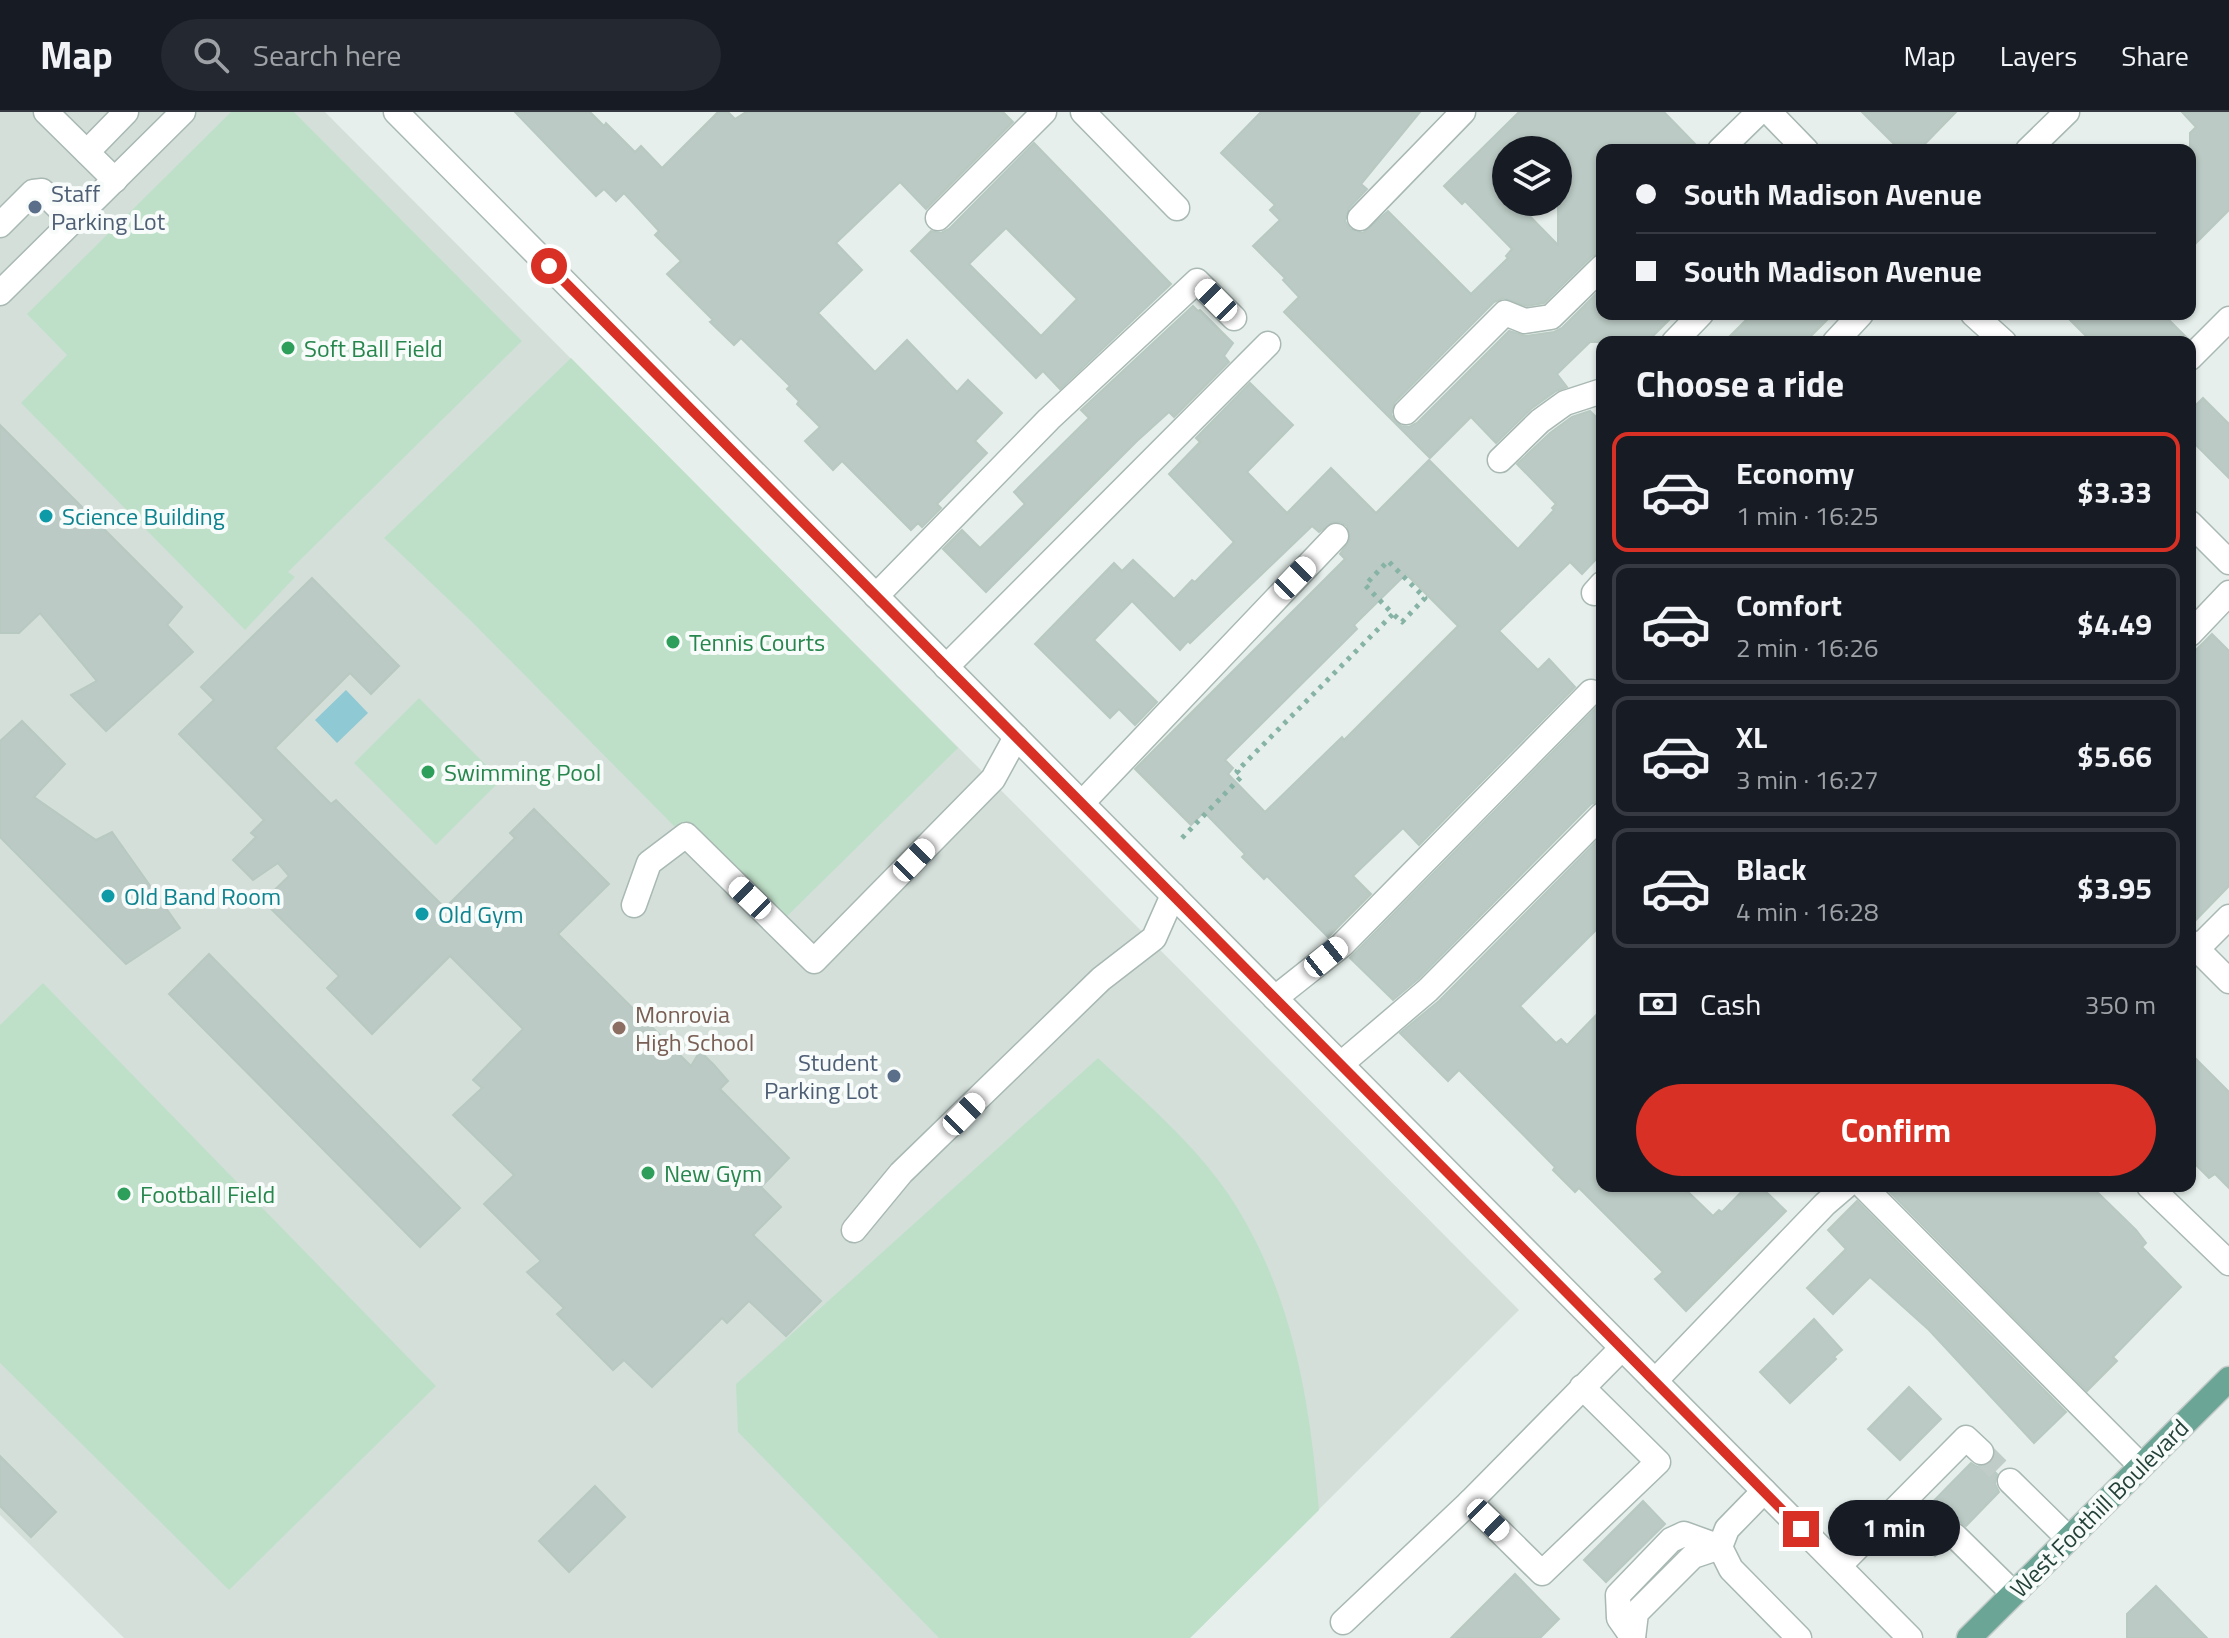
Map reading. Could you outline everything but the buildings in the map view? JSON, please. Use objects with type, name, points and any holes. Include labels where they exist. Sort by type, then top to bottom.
[{"type":"main road","name":"West Foothill Boulevard","points":[[1969,1638],[2229,1379]]},
{"type":"street","points":[[46,112],[115,180]]},
{"type":"street","points":[[87,152],[126,112]]},
{"type":"street","points":[[0,293],[183,112]]},
{"type":"street","points":[[396,112],[1910,1638]]},
{"type":"street","points":[[938,218],[1044,112]]},
{"type":"street","points":[[1083,112],[1177,208]]},
{"type":"street","points":[[1360,218],[1463,112]]},
{"type":"street","points":[[1726,144],[1759,112]]},
{"type":"street","points":[[1769,112],[1800,144]]},
{"type":"street","points":[[2034,144],[2067,112]]},
{"type":"street","points":[[0,225],[33,192],[42,191],[72,221]]},
{"type":"street","points":[[1406,412],[1505,313],[1525,321],[1551,317],[1596,273]]},
{"type":"street","points":[[876,596],[1049,419],[1197,281],[1234,318]]},
{"type":"street","points":[[2196,352],[2229,319]]},
{"type":"street","points":[[1680,336],[1695,320]]},
{"type":"street","points":[[1841,336],[1855,320]]},
{"type":"street","points":[[1980,320],[1997,336]]},
{"type":"street","points":[[946,667],[1268,344]]},
{"type":"street","points":[[1500,460],[1540,421],[1565,403],[1596,393]]},
{"type":"street","points":[[2196,529],[2229,562]]},
{"type":"street","points":[[1082,803],[1336,536]]},
{"type":"street","points":[[2196,628],[2229,593]]},
{"type":"street","points":[[1275,998],[1342,945],[1591,692]]},
{"type":"street","points":[[634,905],[649,863],[686,835],[814,961],[993,779],[1016,737]]},
{"type":"street","points":[[1341,1064],[1428,990],[1596,821]]},
{"type":"street","points":[[854,1230],[901,1173],[1101,979],[1154,938],[1173,895]]},
{"type":"street","points":[[2196,944],[2229,917]]},
{"type":"street","points":[[2196,949],[2229,981]]},
{"type":"street","points":[[1655,1381],[1839,1192]]},
{"type":"street","points":[[1869,1192],[2141,1466]]},
{"type":"street","points":[[2155,1192],[2229,1263]]},
{"type":"street","points":[[1343,1622],[1470,1502],[1622,1348]]},
{"type":"street","points":[[1470,1502],[1542,1573],[1658,1462],[1582,1387]]},
{"type":"street","points":[[1839,1566],[1919,1500],[1966,1438],[1981,1452]]},
{"type":"street","points":[[2010,1481],[2068,1538]]},
{"type":"street","points":[[1764,1491],[1727,1529],[1720,1547],[1731,1569],[1799,1638]]},
{"type":"street","points":[[1955,1536],[2013,1593]]},
{"type":"street","points":[[1633,1638],[1636,1613],[1693,1556],[1720,1547]]},
{"type":"path","points":[[1388,561],[1425,598],[1402,622],[1393,614],[1365,585],[1388,561]]},
{"type":"path","points":[[1182,838],[1242,776],[1237,771],[1393,614]]},
{"type":"shaded area","name":"Monrovia High School","points":[[0,112],[325,112],[1519,1310],[1190,1638],[124,1638],[0,1515]]},
{"type":"green space","name":"Soft Ball Field","points":[[231,112],[294,112],[522,341],[288,572],[295,577],[245,630],[21,403],[67,355],[27,314]]},
{"type":"green space","name":"Tennis Courts","points":[[571,358],[958,748],[775,928],[472,622],[384,538]]},
{"type":"green space","name":"Swimming Pool","points":[[419,698],[501,780],[436,845],[354,763]]},
{"type":"green space","name":"Football Field","points":[[43,983],[436,1386],[229,1590],[0,1363],[0,1025]]},
{"type":"green space","points":[[1098,1058],[1168,1123],[1200,1158],[1229,1195],[1251,1231],[1283,1307],[1294,1346],[1310,1427],[1319,1510],[1190,1638],[939,1638],[738,1432],[736,1384]]},
{"type":"water","points":[[346,690],[368,713],[337,743],[315,720]]},
{"type":"tunnel","points":[[1981,1452],[2010,1481]]},
{"type":"tunnel","points":[[1927,1507],[1955,1536]]},
{"type":"place","name":"Staff Parking Lot","points":[[35,207]]},
{"type":"place","name":"Soft Ball Field","points":[[288,348]]},
{"type":"place","name":"Science Building","points":[[46,516]]},
{"type":"place","name":"Tennis Courts","points":[[673,642]]},
{"type":"place","name":"Swimming Pool","points":[[428,772]]},
{"type":"place","name":"Old Band Room","points":[[108,896]]},
{"type":"place","name":"Old Gym","points":[[422,914]]},
{"type":"place","name":"Monrovia High School","points":[[619,1028]]},
{"type":"place","name":"Student Parking Lot","points":[[894,1076]]},
{"type":"place","name":"New Gym","points":[[648,1173]]},
{"type":"place","name":"Football Field","points":[[124,1194]]},
{"type":"route","points":[[549,266],[1801,1529]]}]
